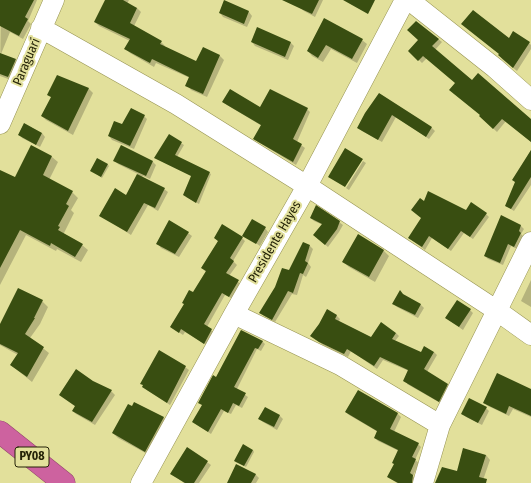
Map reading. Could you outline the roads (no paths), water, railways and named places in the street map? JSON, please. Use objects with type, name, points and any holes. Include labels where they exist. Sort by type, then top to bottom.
[{"type":"highway","name":"PY08","points":[[0,432],[64,483]]},
{"type":"street","name":"Paraguarí","points":[[0,124],[54,0]]},
{"type":"street","name":"Presidente Hayes","points":[[141,483],[234,314],[308,186],[405,0]]},
{"type":"street","points":[[409,0],[496,68],[531,100]]},
{"type":"street","points":[[41,28],[176,104],[308,186],[496,310],[531,335]]},
{"type":"street","points":[[423,483],[440,425],[531,242]]},
{"type":"street","points":[[234,314],[340,365],[440,425]]}]
